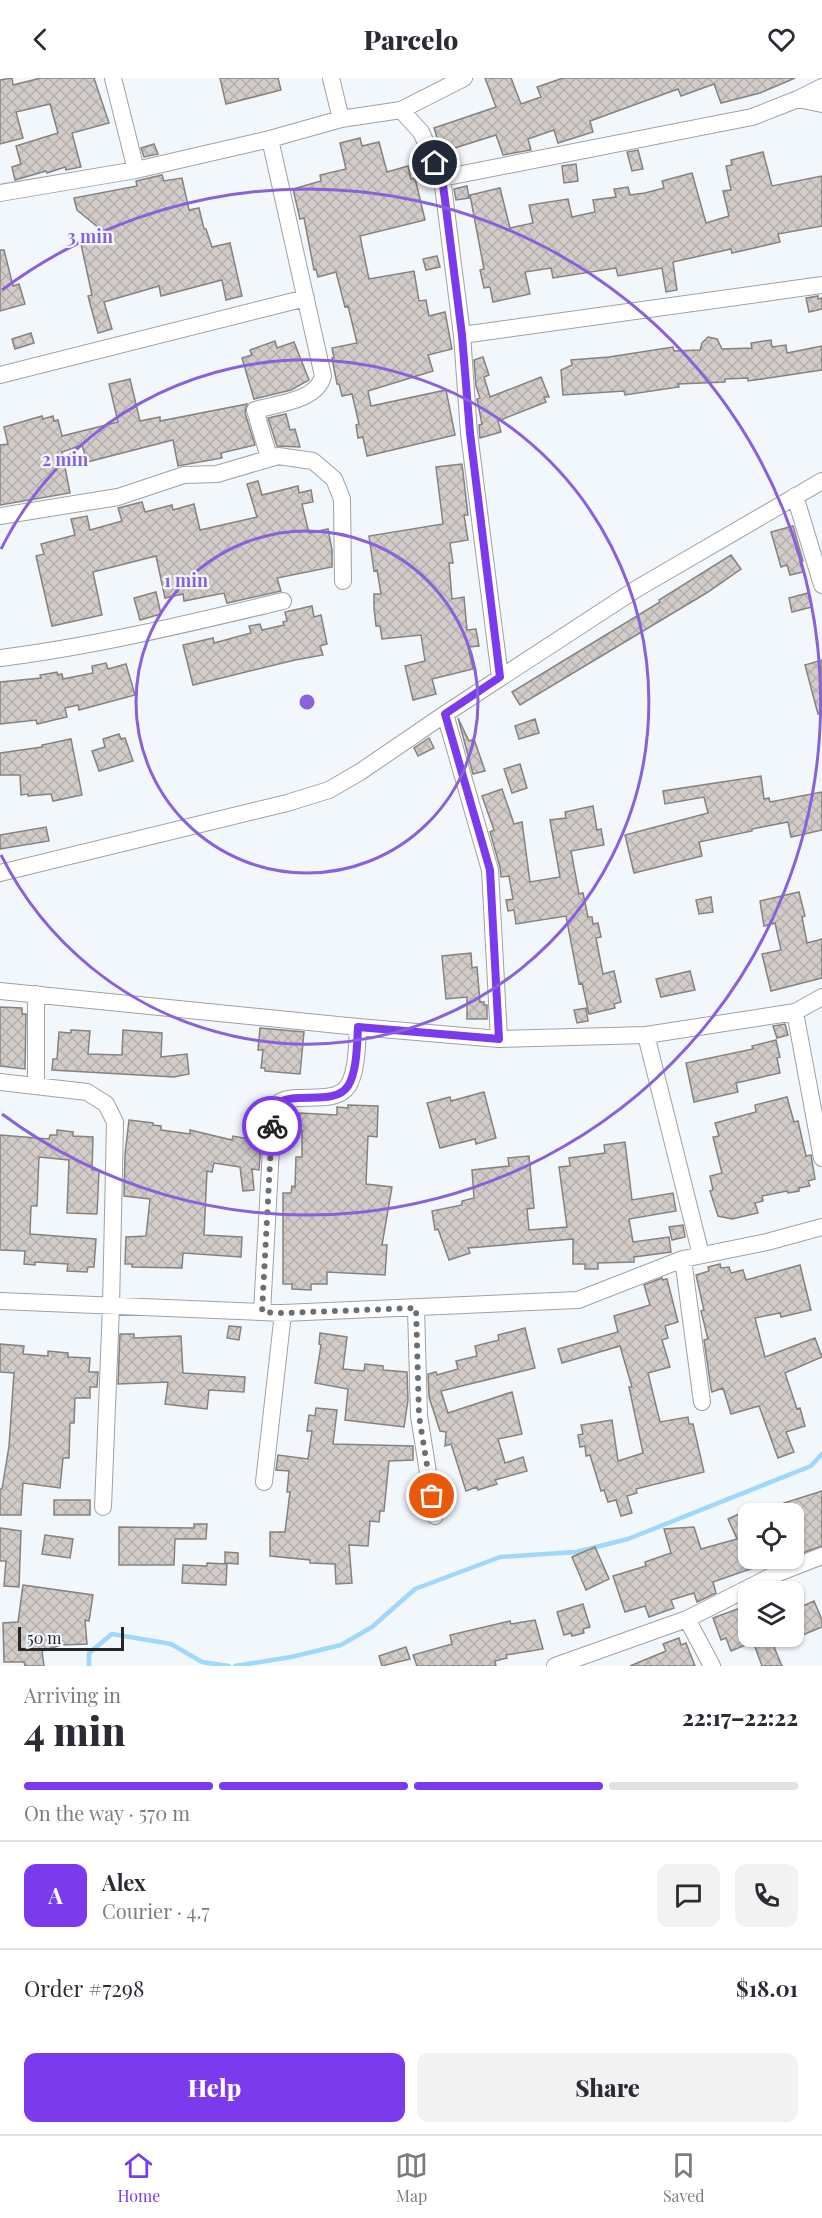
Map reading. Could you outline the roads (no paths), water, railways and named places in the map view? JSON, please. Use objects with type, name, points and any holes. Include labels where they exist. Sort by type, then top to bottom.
[{"type":"street","points":[[113,78],[136,170]]},
{"type":"street","points":[[332,78],[341,119]]},
{"type":"street","points":[[0,193],[136,170],[270,139],[341,119],[401,110],[464,78]]},
{"type":"street","points":[[442,178],[752,117],[822,87]]},
{"type":"street","points":[[798,99],[822,104]]},
{"type":"street","points":[[401,110],[421,132],[442,178],[500,677]]},
{"type":"street","points":[[269,457],[255,410],[296,399],[315,391],[321,384],[323,376],[270,139]]},
{"type":"street","points":[[462,335],[822,285]]},
{"type":"street","points":[[0,375],[306,298]]},
{"type":"street","points":[[0,516],[118,497],[184,475],[217,474],[269,457],[278,456],[313,462],[334,479],[342,499],[343,581]]},
{"type":"street","points":[[0,873],[287,804],[329,790],[360,772],[500,677],[638,588],[822,481]]},
{"type":"street","points":[[795,496],[822,585]]},
{"type":"street","points":[[0,658],[47,652],[168,628],[283,601]]},
{"type":"street","points":[[445,714],[490,870],[499,1039]]},
{"type":"street","points":[[0,992],[499,1039],[646,1035],[795,1012],[822,997]]},
{"type":"street","points":[[36,994],[36,1086]]},
{"type":"street","points":[[795,1012],[822,1158]]},
{"type":"street","points":[[262,1312],[273,1112],[277,1104],[287,1100],[332,1096],[342,1092],[349,1085],[356,1056],[358,1027]]},
{"type":"street","points":[[646,1035],[701,1255]]},
{"type":"street","points":[[0,1082],[87,1092],[106,1104],[115,1122],[103,1507]]},
{"type":"street","points":[[0,1301],[283,1313],[578,1300],[683,1259],[767,1242],[822,1227]]},
{"type":"street","points":[[683,1259],[702,1402]]},
{"type":"street","points":[[416,1308],[419,1416],[435,1516]]},
{"type":"street","points":[[264,1482],[283,1313]]},
{"type":"street","points":[[560,1665],[687,1619],[778,1573],[822,1556]]},
{"type":"street","points":[[687,1619],[712,1666]]},
{"type":"waterway","points":[[235,1666],[291,1657],[341,1645],[372,1627],[415,1589],[500,1557],[576,1552],[628,1539],[811,1466],[822,1454]]},
{"type":"waterway","points":[[89,1666],[89,1653],[112,1634],[171,1644],[202,1662],[229,1666]]}]
